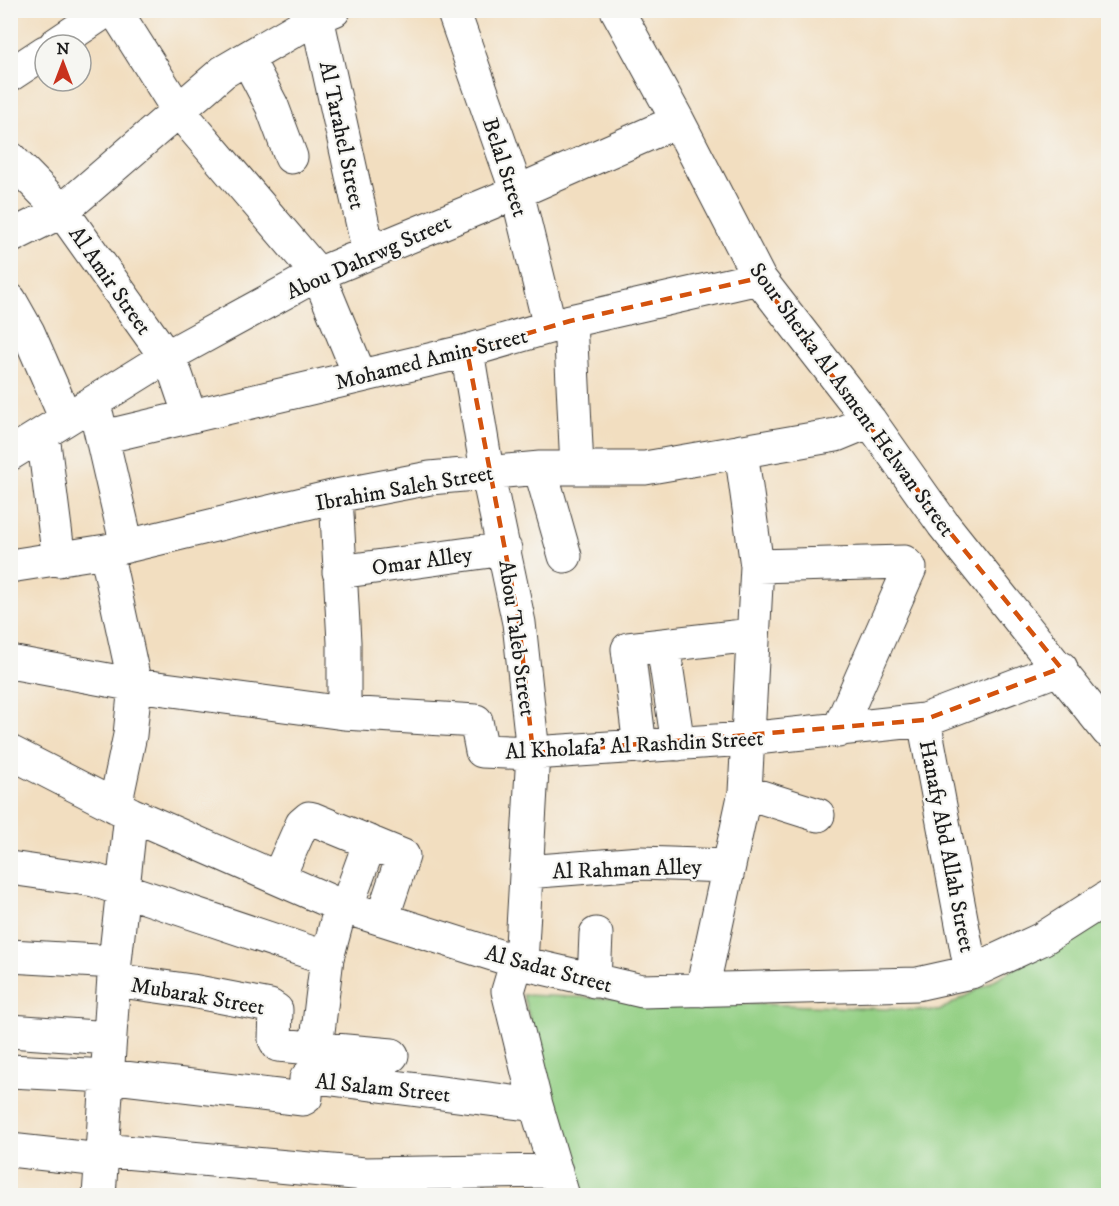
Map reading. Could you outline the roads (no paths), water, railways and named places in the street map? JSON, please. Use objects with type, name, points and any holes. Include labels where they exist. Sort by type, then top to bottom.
[{"type":"street","points":[[73,33],[107,10]]},
{"type":"street","points":[[115,10],[178,110],[318,274],[360,376]]},
{"type":"street","name":"Belal Street","points":[[453,10],[517,192],[560,324],[577,468]]},
{"type":"street","name":"Sour Sherka Al Asment Helwan Street","points":[[617,10],[678,121],[759,278],[870,421],[943,524],[1061,668],[1108,731]]},
{"type":"street","points":[[10,237],[62,211],[223,72],[325,14]]},
{"type":"street","name":"Al Tarahel Street","points":[[325,14],[369,253]]},
{"type":"street","points":[[247,58],[272,106],[291,156]]},
{"type":"street","points":[[10,75],[33,60]]},
{"type":"street","name":"Abou Dahrwg Street","points":[[10,454],[166,357],[318,274],[517,192],[678,121]]},
{"type":"street","name":"Al Amir Street","points":[[10,158],[62,211],[166,357],[176,375],[190,416]]},
{"type":"street","name":"Mohamed Amin Street","points":[[103,437],[467,351],[560,324],[759,278]]},
{"type":"street","points":[[10,300],[19,336],[54,427],[59,560]]},
{"type":"street","name":"Abou Taleb Street","points":[[467,351],[487,471],[519,623],[534,753],[521,963]]},
{"type":"street","name":"Mubarak Street","points":[[93,401],[103,437],[135,685],[123,810],[123,891],[114,971],[99,1196]]},
{"type":"street","name":"Ibrahim Saleh Street","points":[[10,566],[117,549],[336,496],[430,478],[487,471],[540,468],[645,468],[836,435],[870,421]]},
{"type":"street","points":[[702,990],[745,792],[746,739],[757,566],[741,451]]},
{"type":"street","points":[[540,468],[565,556]]},
{"type":"street","points":[[336,496],[344,642],[344,713]]},
{"type":"street","name":"Omar Alley","points":[[339,572],[505,549]]},
{"type":"street","points":[[757,566],[904,562],[910,568],[838,731]]},
{"type":"street","points":[[640,747],[618,667],[628,649],[752,634]]},
{"type":"street","points":[[663,645],[678,744]]},
{"type":"street","name":"Al Kholafa' Al Rashdin Street","points":[[10,662],[135,685],[344,713],[476,721],[482,751],[534,753],[746,739],[838,731],[924,720],[1061,668]]},
{"type":"street","name":"Hanafy Abd Allah Street","points":[[924,720],[971,972]]},
{"type":"street","name":"Al Sadat Street","points":[[10,752],[123,810],[344,907],[521,963],[642,991],[917,984],[971,972],[1042,939],[1108,897]]},
{"type":"street","points":[[745,792],[818,815]]},
{"type":"street","points":[[278,878],[302,824],[309,818],[370,842],[404,858],[382,919]]},
{"type":"street","points":[[316,1048],[327,958],[370,842]]},
{"type":"street","name":"Al Rahman Alley","points":[[526,872],[641,863],[728,866]]},
{"type":"street","points":[[10,868],[94,880],[327,958]]},
{"type":"street","points":[[594,981],[596,934]]},
{"type":"street","points":[[10,956],[114,971]]},
{"type":"street","points":[[10,1150],[365,1174],[559,1183],[536,1106],[508,991],[510,980],[521,963]]},
{"type":"street","name":"Mubarak Street","points":[[114,971],[172,988],[270,1006],[276,1010],[275,1040],[278,1045],[392,1055]]},
{"type":"street","points":[[10,1031],[110,1038]]},
{"type":"street","points":[[10,1071],[107,1076]]},
{"type":"street","name":"Al Salam Street","points":[[107,1076],[303,1100],[306,1098],[306,1079],[309,1076],[536,1106]]}]
